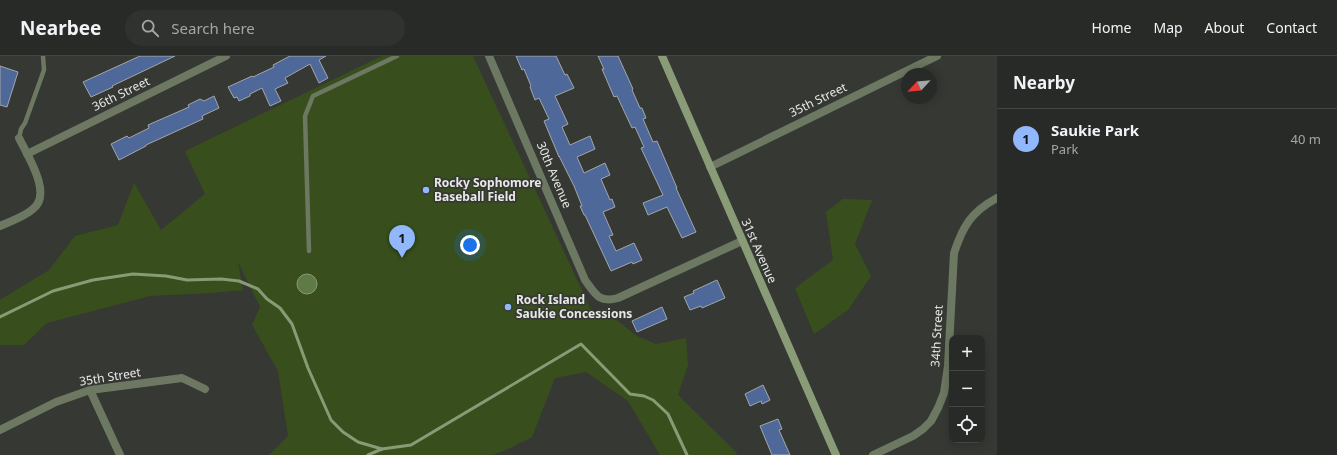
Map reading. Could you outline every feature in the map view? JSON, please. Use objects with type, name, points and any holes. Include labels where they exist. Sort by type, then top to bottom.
[{"type":"street","name":"36th Street","points":[[27,154],[226,56]]},
{"type":"street","name":"30th Avenue","points":[[489,56],[586,280],[592,289],[602,299],[609,300],[618,298],[742,241]]},
{"type":"street","name":"31st Avenue","points":[[662,56],[836,455]]},
{"type":"street","name":"35th Street","points":[[710,167],[937,56]]},
{"type":"street","points":[[0,226],[34,208],[39,203],[41,195],[40,184],[19,138]]},
{"type":"street","name":"34th Street","points":[[873,455],[918,432],[931,420],[938,408],[944,393],[948,366],[954,253],[959,237],[970,218],[983,206],[997,198]]},
{"type":"street","name":"35th Street","points":[[0,430],[56,402],[90,390],[182,378],[205,389]]},
{"type":"street","points":[[90,390],[120,455]]},
{"type":"lane","points":[[19,138],[44,70],[43,56]]},
{"type":"lane","points":[[309,251],[305,116],[313,96],[397,56]]},
{"type":"shaded area","points":[[382,56],[473,56],[592,312],[605,311],[637,336],[656,344],[686,338],[688,365],[678,395],[736,452],[737,455],[660,455],[628,401],[586,372],[555,378],[532,437],[492,455],[269,455],[288,436],[278,371],[252,325],[260,307],[238,262],[243,290],[150,296],[47,323],[24,345],[0,345],[0,300],[49,270],[75,236],[118,225],[134,183],[161,230],[205,194],[185,151]]},
{"type":"shaded area","points":[[843,199],[872,200],[855,244],[871,276],[848,310],[814,334],[795,288],[833,260],[826,212]]},
{"type":"shaded area","points":[[307,274],[314,277],[317,284],[314,291],[307,294],[300,291],[297,284],[300,277]]},
{"type":"building","points":[[140,56],[175,56],[91,97],[83,82]]},
{"type":"building","points":[[290,56],[326,56],[319,60],[328,78],[319,83],[310,64],[285,78],[288,83],[275,89],[281,101],[270,106],[262,88],[239,101],[237,97],[234,98],[228,87],[274,67],[273,65]]},
{"type":"building","points":[[516,56],[556,56],[565,75],[567,74],[574,88],[555,96],[568,124],[562,127],[570,145],[590,136],[595,149],[577,157],[584,173],[605,163],[610,175],[601,179],[610,200],[612,199],[615,207],[603,212],[613,235],[609,236],[616,251],[634,243],[642,260],[633,264],[632,262],[611,271],[584,215],[574,186],[559,157],[544,121],[549,119],[539,98],[535,100],[524,69],[522,70]]},
{"type":"building","points":[[598,56],[618,56],[640,108],[642,108],[646,118],[643,119],[653,142],[657,141],[696,232],[682,238],[667,207],[648,215],[643,203],[663,195],[641,148],[644,147],[635,127],[632,128],[617,96],[614,97]]},
{"type":"building","points":[[0,66],[18,72],[7,107],[0,105]]},
{"type":"building","points":[[214,96],[219,108],[202,116],[203,119],[146,145],[119,160],[111,144],[127,136],[129,138],[149,128],[148,125],[189,107],[188,105],[200,99],[204,101]]},
{"type":"building","points":[[717,280],[725,298],[702,308],[701,306],[690,310],[684,297],[694,293],[693,291]]},
{"type":"building","points":[[662,307],[667,319],[637,332],[632,321]]},
{"type":"building","points":[[763,385],[770,400],[762,404],[761,401],[750,406],[745,394]]},
{"type":"building","points":[[778,419],[782,429],[779,430],[790,455],[772,455],[760,426]]},
{"type":"waterway","points":[[0,317],[53,291],[93,280],[133,274],[166,276],[187,280],[221,279],[239,281],[258,289],[267,299],[280,308],[292,324],[308,368],[331,420],[343,432],[358,442],[382,449],[411,445],[581,344],[630,394],[644,396],[653,400],[668,414],[687,455]]},
{"type":"waterway","points":[[368,455],[382,449]]},
{"type":"place","name":"Rocky Sophomore Baseball Field","points":[[426,190]]},
{"type":"place","name":"Saukie Park","points":[[402,258]]},
{"type":"place","name":"Rock Island Saukie Concessions","points":[[508,307]]}]
